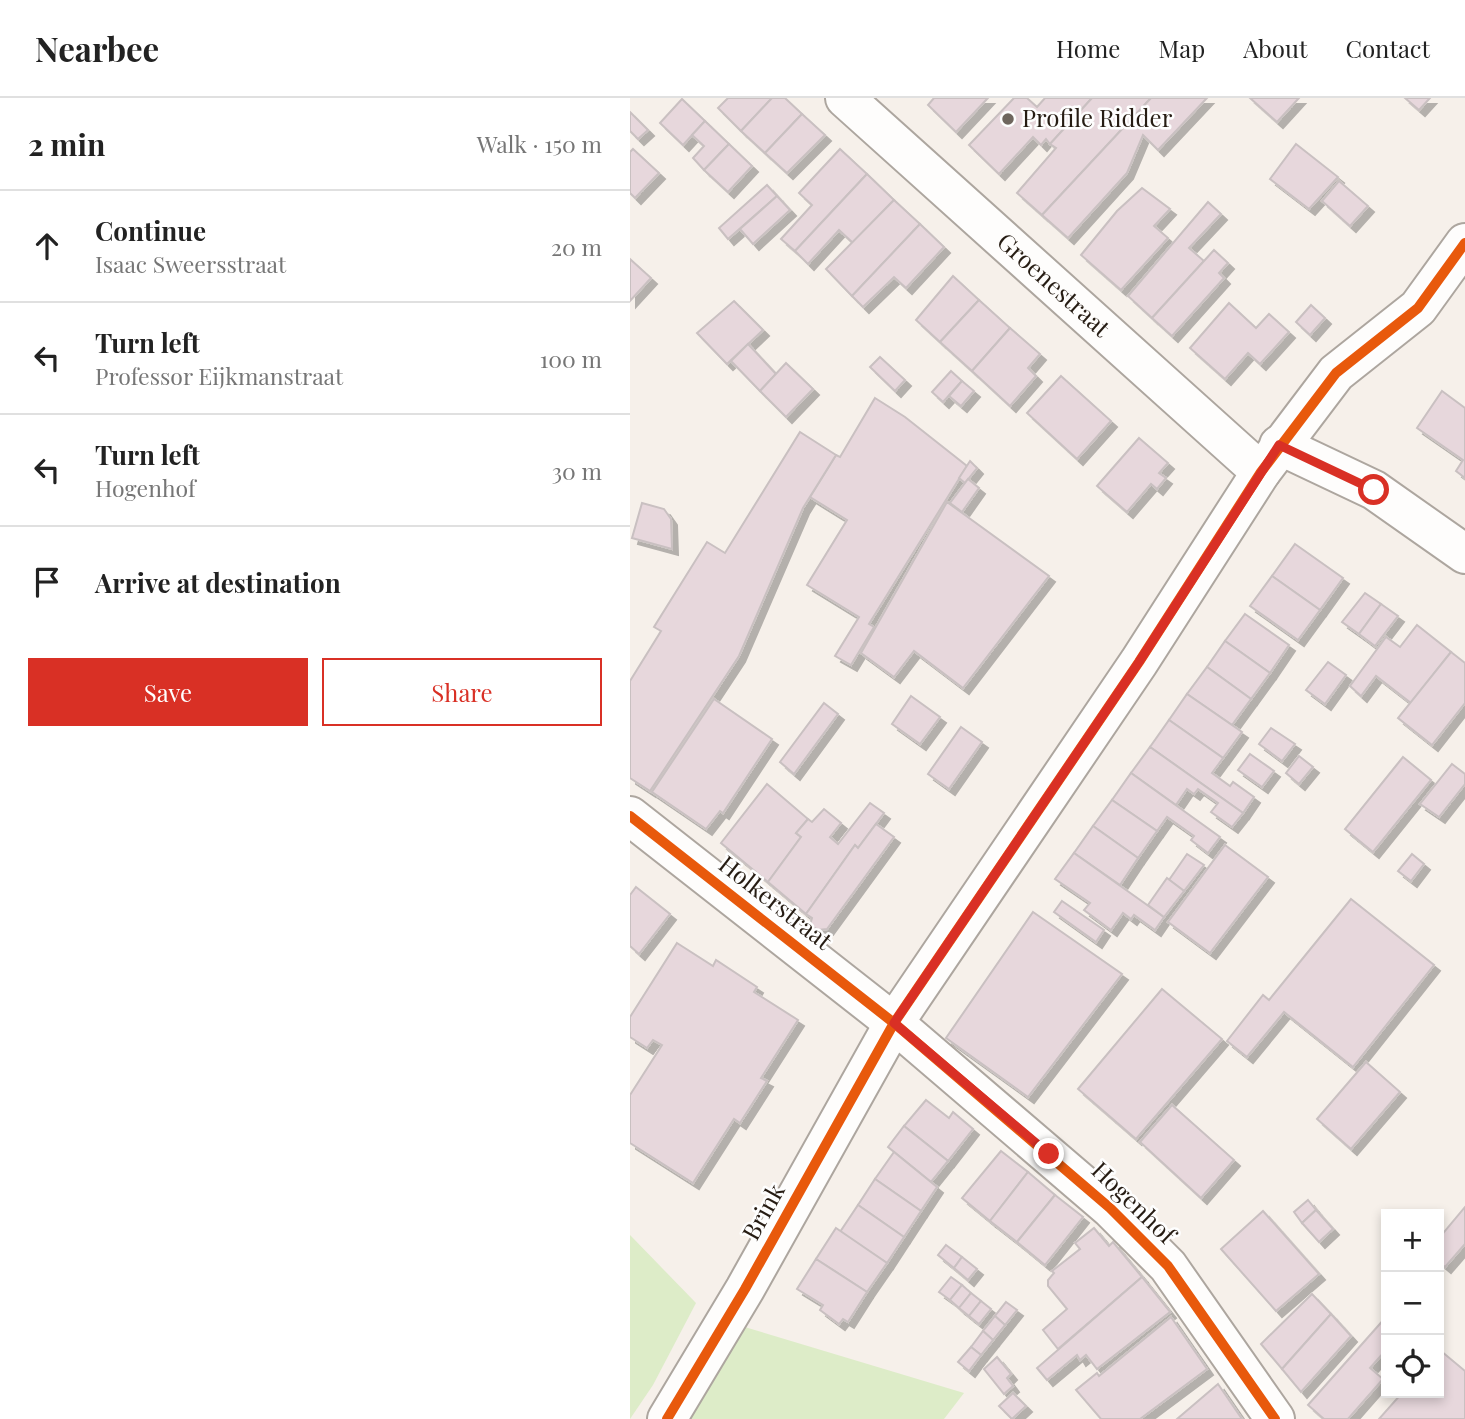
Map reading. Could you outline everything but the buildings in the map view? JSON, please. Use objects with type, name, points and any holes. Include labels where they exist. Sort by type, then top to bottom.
[{"type":"street","name":"Groenestraat","points":[[845,98],[1270,458],[1374,490],[1465,554]]},
{"type":"street","name":"Brink","points":[[667,1419],[745,1289],[894,1023],[1139,662],[1270,458],[1336,373],[1418,308],[1465,243]]},
{"type":"street","name":"Holkerstraat","points":[[630,816],[894,1023]]},
{"type":"street","name":"Hogenhof","points":[[894,1023],[1110,1208],[1168,1266],[1275,1419]]},
{"type":"green space","points":[[630,1235],[696,1303],[653,1385],[630,1419]]},
{"type":"green space","points":[[738,1325],[964,1393],[944,1419],[685,1419]]},
{"type":"cycle path","points":[[667,1419],[745,1289],[894,1023],[1139,662],[1261,472],[1336,373],[1418,308],[1465,243]]},
{"type":"cycle path","points":[[630,816],[894,1023],[1110,1208],[1168,1266],[1275,1419]]},
{"type":"place","name":"Profile Ridder","points":[[1008,119]]},
{"type":"route","points":[[1049,1154],[894,1023],[1139,662],[1279,445],[1374,490]]}]
